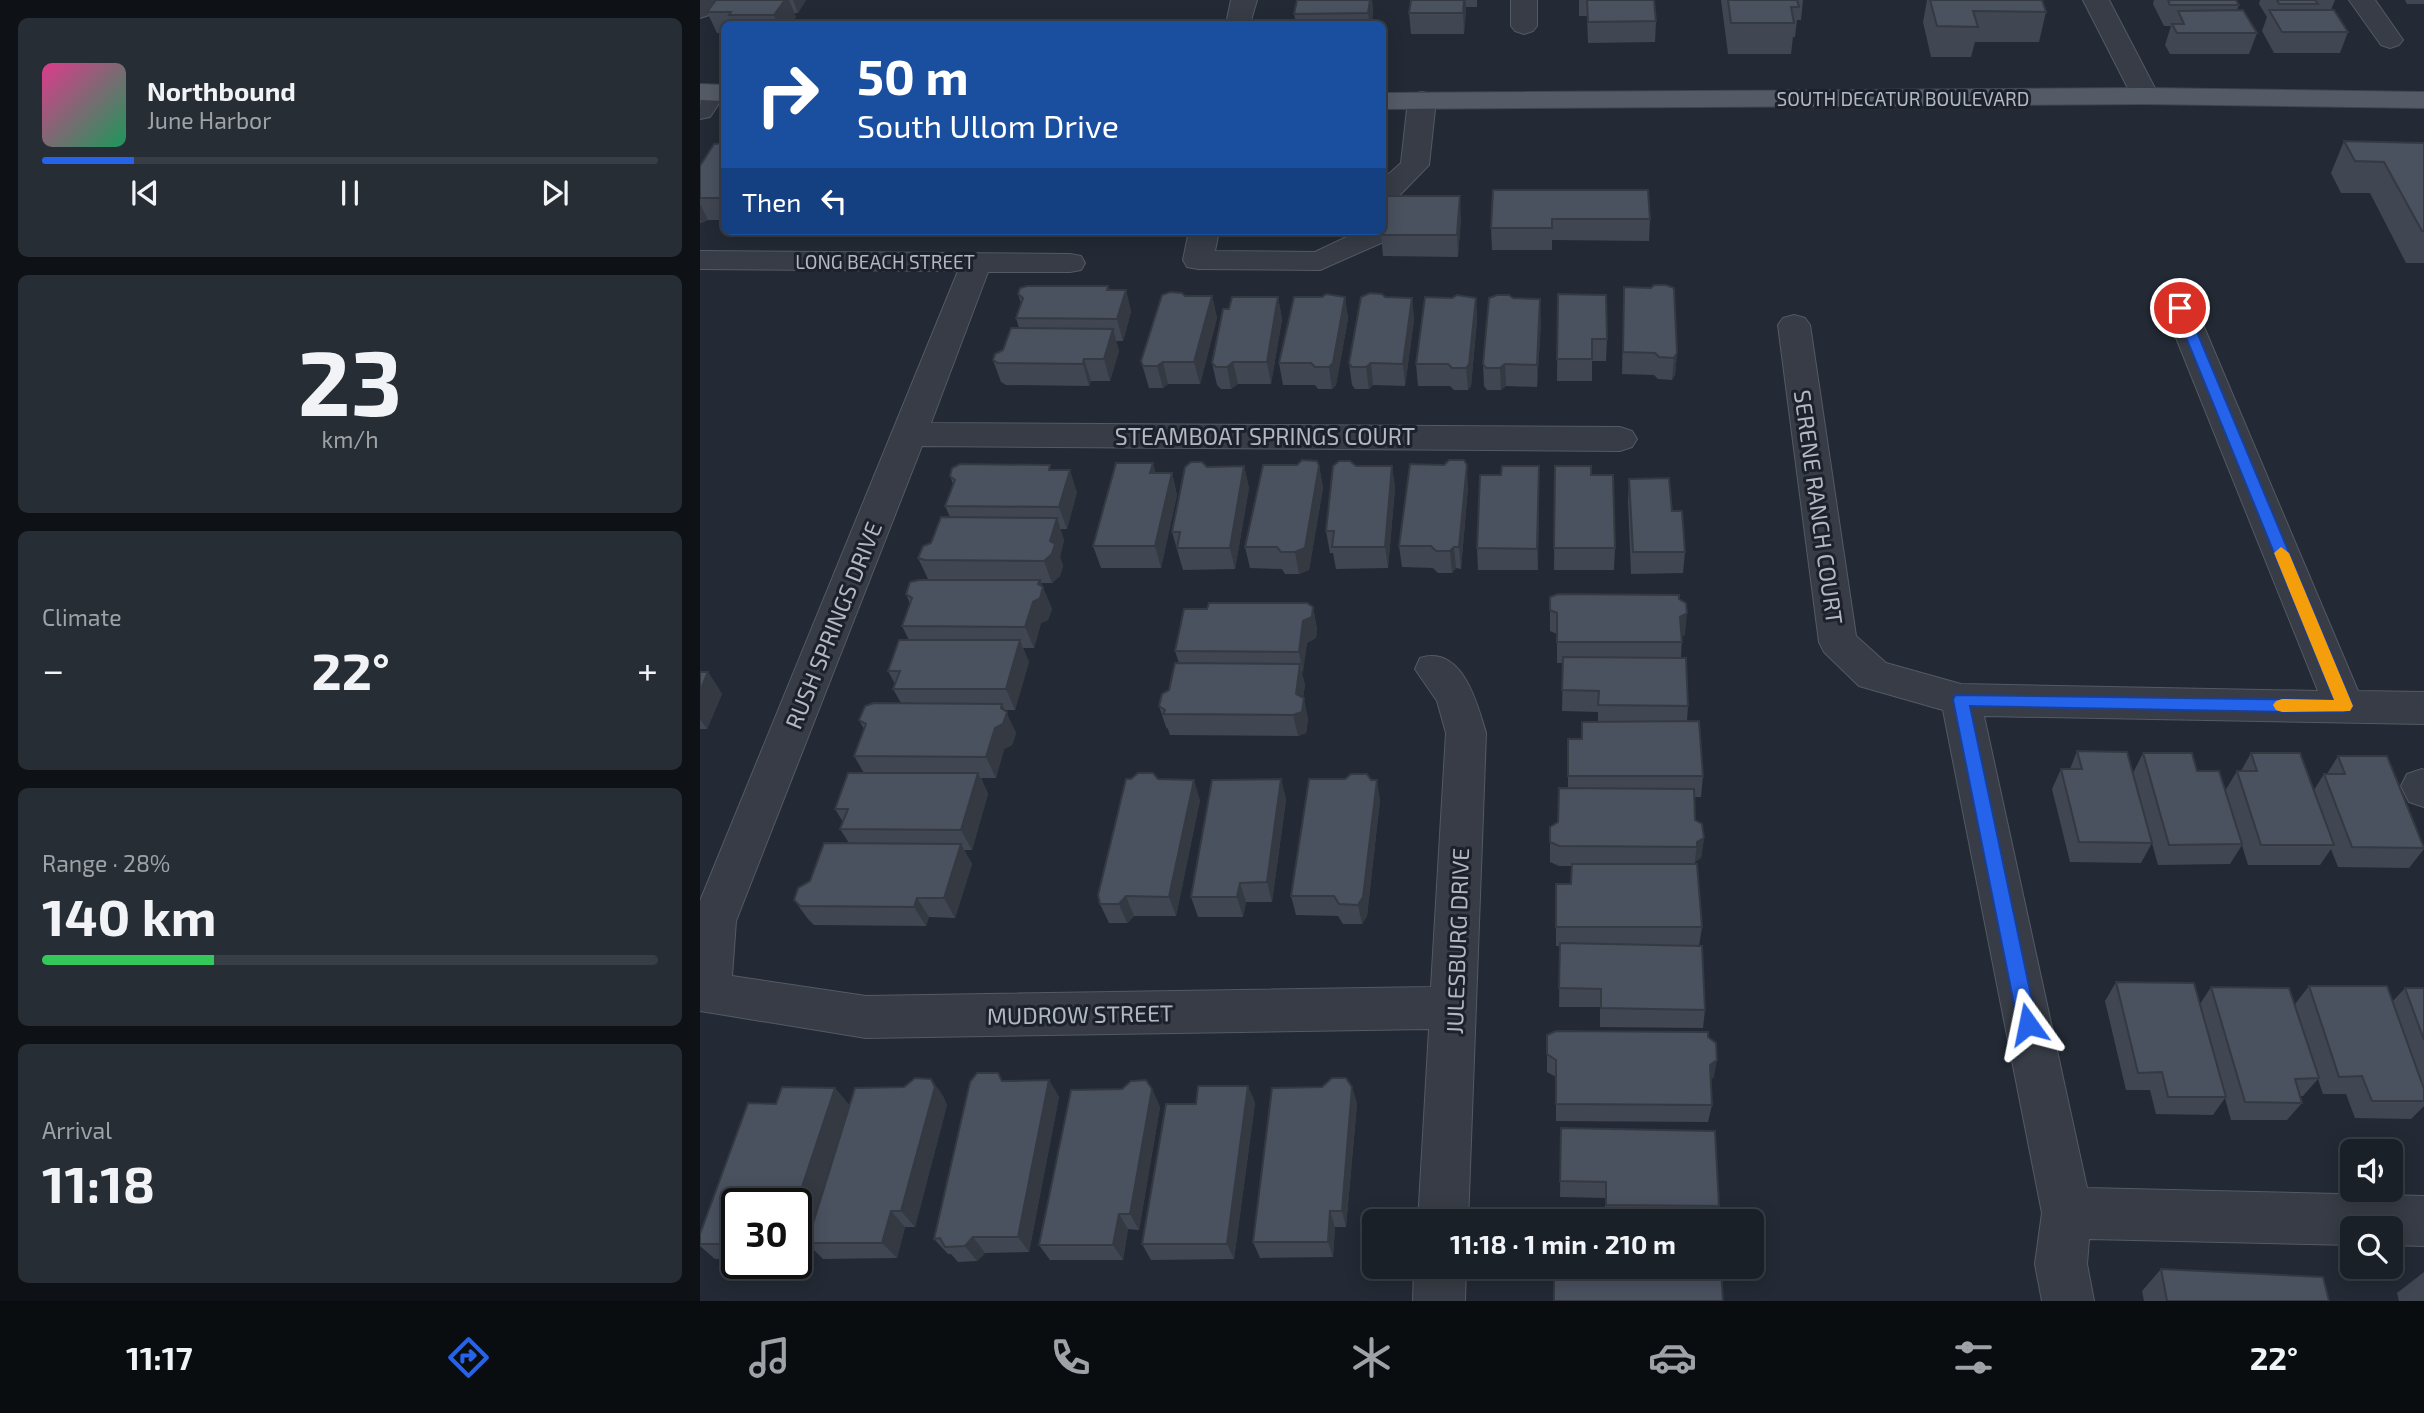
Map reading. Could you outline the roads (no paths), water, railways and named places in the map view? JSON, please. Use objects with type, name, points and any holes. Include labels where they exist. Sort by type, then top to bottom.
[{"type":"main road","name":"SOUTH DECATUR BOULEVARD","points":[[1386,101],[2145,96],[2424,100]]},
{"type":"street","points":[[700,10],[706,0]]},
{"type":"street","points":[[1239,21],[1244,0]]},
{"type":"street","points":[[1524,0],[1524,26]]},
{"type":"street","points":[[2096,0],[2145,96]]},
{"type":"street","points":[[2362,0],[2390,40]]},
{"type":"street","points":[[1386,193],[1415,165],[1422,100]]},
{"type":"street","points":[[1204,235],[1198,260],[1221,262],[1320,261],[1375,235]]},
{"type":"street","name":"LONG BEACH STREET","points":[[700,260],[1070,263]]},
{"type":"street","name":"RUSH SPRINGS DRIVE","points":[[708,993],[714,920],[977,261]]},
{"type":"street","points":[[2180,308],[2344,706]]},
{"type":"street","name":"SERENE RANCH COURT","points":[[1794,325],[1838,642],[1873,675],[1961,700]]},
{"type":"street","name":"STEAMBOAT SPRINGS COURT","points":[[910,434],[1620,439]]},
{"type":"street","name":"JULESBURG DRIVE","points":[[1434,669],[1455,696],[1466,733],[1444,1209]]},
{"type":"street","points":[[2068,1301],[2061,1264],[2067,1213],[1961,700],[2424,708]]},
{"type":"street","name":"MUDROW STREET","points":[[708,993],[866,1017],[1454,1008]]},
{"type":"street","points":[[2067,1213],[2424,1221]]},
{"type":"street","points":[[1439,1301],[1440,1279]]}]
